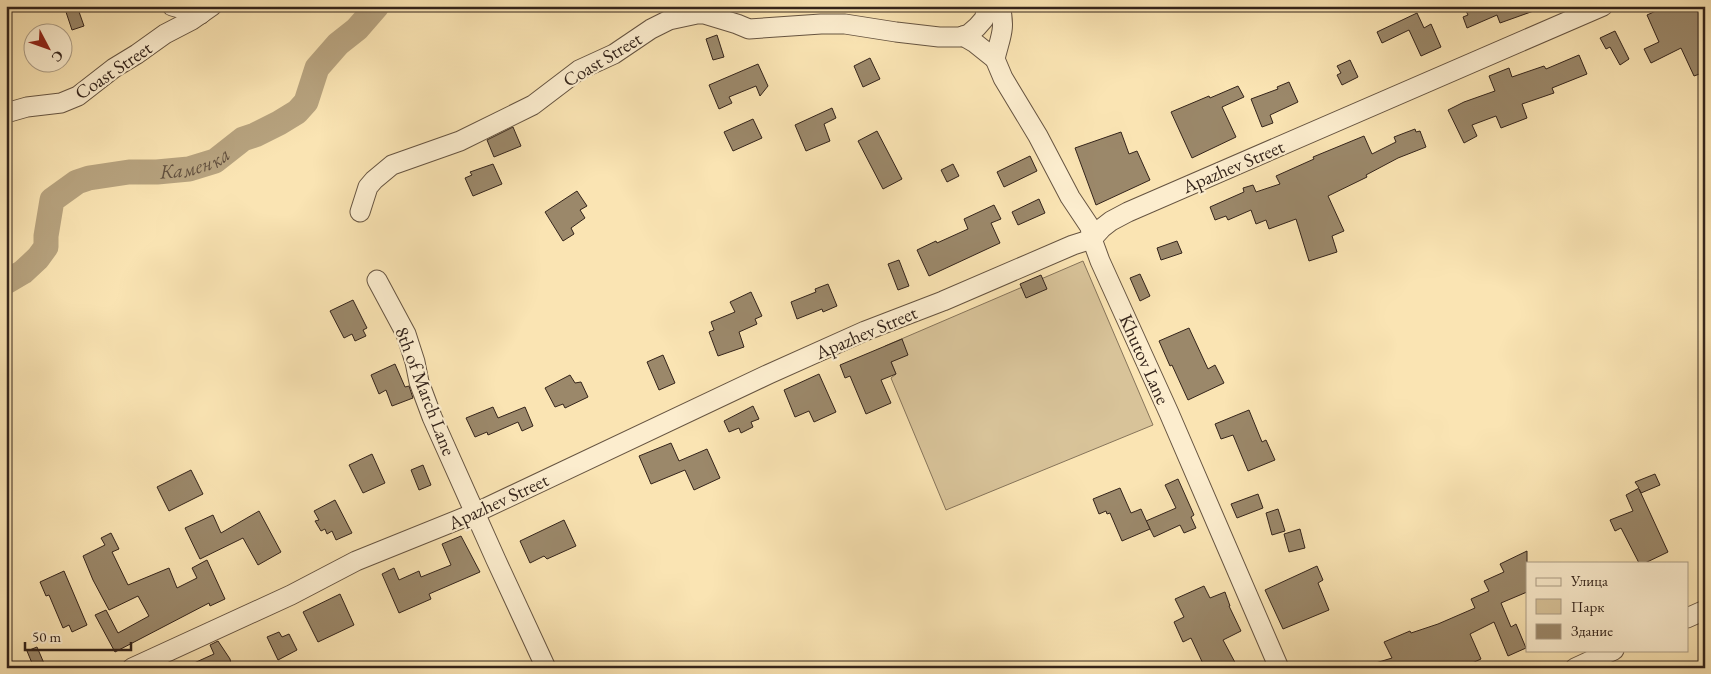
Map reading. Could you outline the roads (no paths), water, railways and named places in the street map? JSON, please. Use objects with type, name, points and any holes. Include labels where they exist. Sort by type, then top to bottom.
[{"type":"street","points":[[166,34],[170,21],[170,6],[206,10]]},
{"type":"street","points":[[988,6],[984,18],[977,27],[963,36],[995,59],[1003,30],[1000,6]]},
{"type":"street","name":"Apazhev Street","points":[[132,668],[291,595],[356,561],[475,513],[769,374],[865,331],[943,301],[1073,245],[1092,239],[1111,220],[1128,212],[1603,6]]},
{"type":"street","name":"Coast Street","points":[[6,113],[27,107],[61,103],[78,96],[99,78],[206,10]]},
{"type":"street","name":"Coast Street","points":[[360,212],[368,187],[383,171],[392,165],[460,141],[533,106],[579,70],[614,54],[651,29],[669,20],[697,14],[749,29],[845,24],[940,37],[963,36]]},
{"type":"street","name":"Khutov Lane","points":[[995,59],[1003,78],[1038,136],[1070,197],[1090,226],[1092,239],[1279,668]]},
{"type":"street","name":"8th of March Lane","points":[[377,280],[406,334],[432,417],[546,668]]},
{"type":"street","points":[[1688,618],[1705,610]]},
{"type":"street","points":[[1575,668],[1610,652]]},
{"type":"waterway","name":"Каменка","points":[[6,282],[23,272],[38,258],[46,247],[52,200],[77,182],[89,178],[129,172],[189,169],[215,161],[243,139],[279,123],[297,112],[306,102],[317,68],[338,44],[357,29],[377,6]]}]
